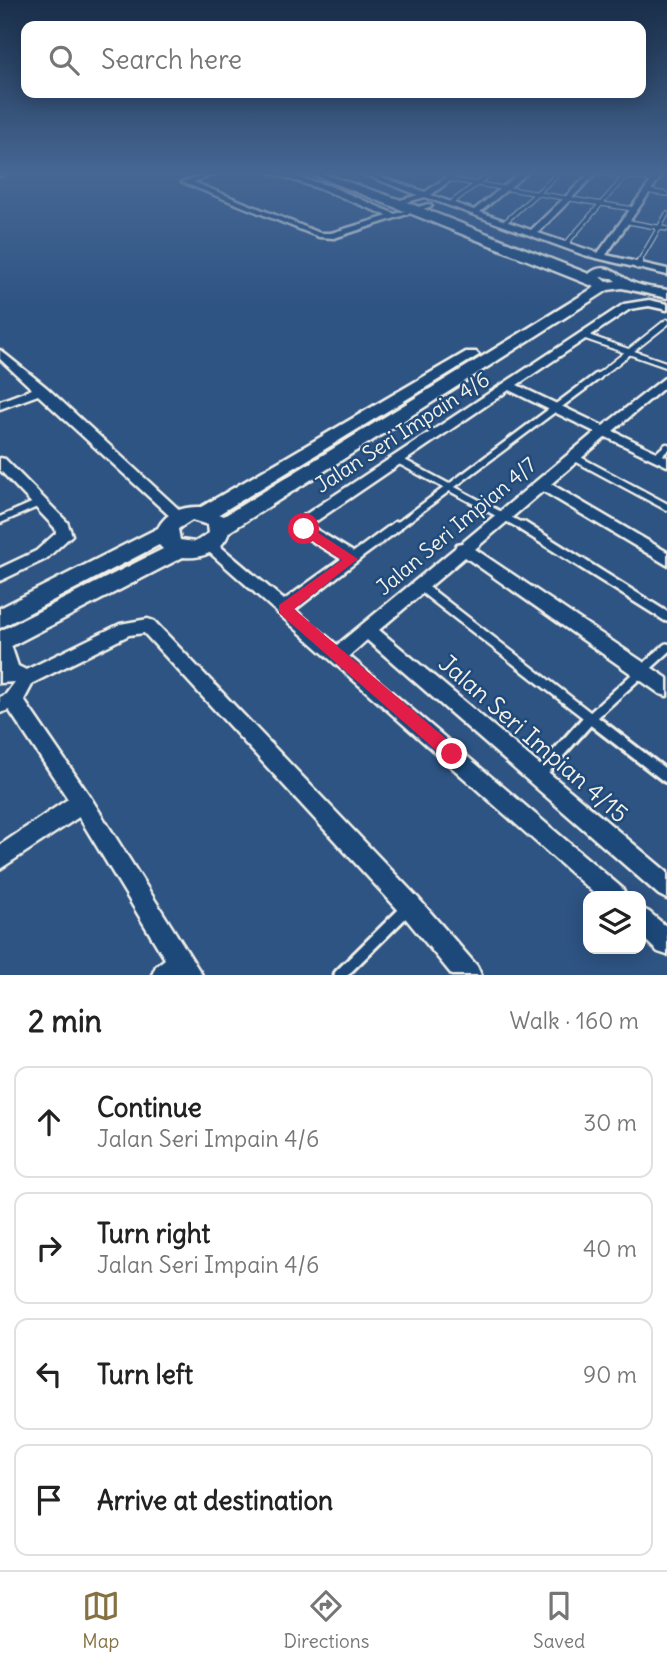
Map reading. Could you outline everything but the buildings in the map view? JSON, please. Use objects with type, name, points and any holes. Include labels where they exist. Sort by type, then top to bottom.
[{"type":"street","points":[[274,218],[312,234],[331,236],[383,218]]},
{"type":"street","points":[[450,218],[605,280],[667,294]]},
{"type":"street","points":[[469,218],[605,280],[667,288]]},
{"type":"street","points":[[493,218],[600,257],[667,272]]},
{"type":"street","points":[[533,233],[547,218]]},
{"type":"street","points":[[600,257],[626,218]]},
{"type":"street","points":[[178,970],[82,802],[7,702],[24,686],[12,675],[1,634],[605,280]]},
{"type":"street","points":[[0,353],[41,388],[175,533],[195,550],[605,280]]},
{"type":"street","name":"Jalan Seri Impain 4/6","points":[[352,559],[304,529],[302,525],[627,306],[649,303],[667,307]]},
{"type":"street","name":"Jalan Seri Impian 4/7","points":[[338,655],[572,455],[667,379]]},
{"type":"street","points":[[510,386],[662,460]]},
{"type":"street","points":[[0,405],[41,388]]},
{"type":"street","points":[[0,462],[6,478],[62,526],[64,535],[56,545],[0,575]]},
{"type":"street","points":[[540,483],[667,559]]},
{"type":"street","points":[[204,514],[218,522],[214,536]]},
{"type":"street","points":[[214,536],[284,609],[608,891]]},
{"type":"street","points":[[463,548],[667,688]]},
{"type":"street","points":[[284,609],[352,559]]},
{"type":"street","points":[[12,675],[126,629],[148,626],[410,906],[468,975]]},
{"type":"street","name":"Jalan Seri Impian 4/15","points":[[367,630],[540,775],[667,887]]},
{"type":"street","points":[[0,858],[82,802]]},
{"type":"street","points":[[646,924],[667,943]]},
{"type":"lane","points":[[504,223],[509,218]]},
{"type":"lane","points":[[565,245],[588,218]]},
{"type":"lane","points":[[637,266],[664,218]]},
{"type":"lane","points":[[624,221],[667,229]]},
{"type":"lane","points":[[352,559],[557,408],[667,322]]},
{"type":"lane","points":[[584,336],[667,365]]},
{"type":"lane","points":[[662,460],[667,447]]},
{"type":"lane","points":[[572,455],[667,507]]},
{"type":"lane","points":[[398,460],[503,514],[667,617]]},
{"type":"lane","points":[[0,520],[38,503]]},
{"type":"lane","points":[[418,585],[667,777]]},
{"type":"lane","points":[[540,775],[590,717],[667,648]]},
{"type":"lane","points":[[340,975],[410,906]]},
{"type":"route","points":[[304,529],[352,559],[284,609],[452,754]]}]
